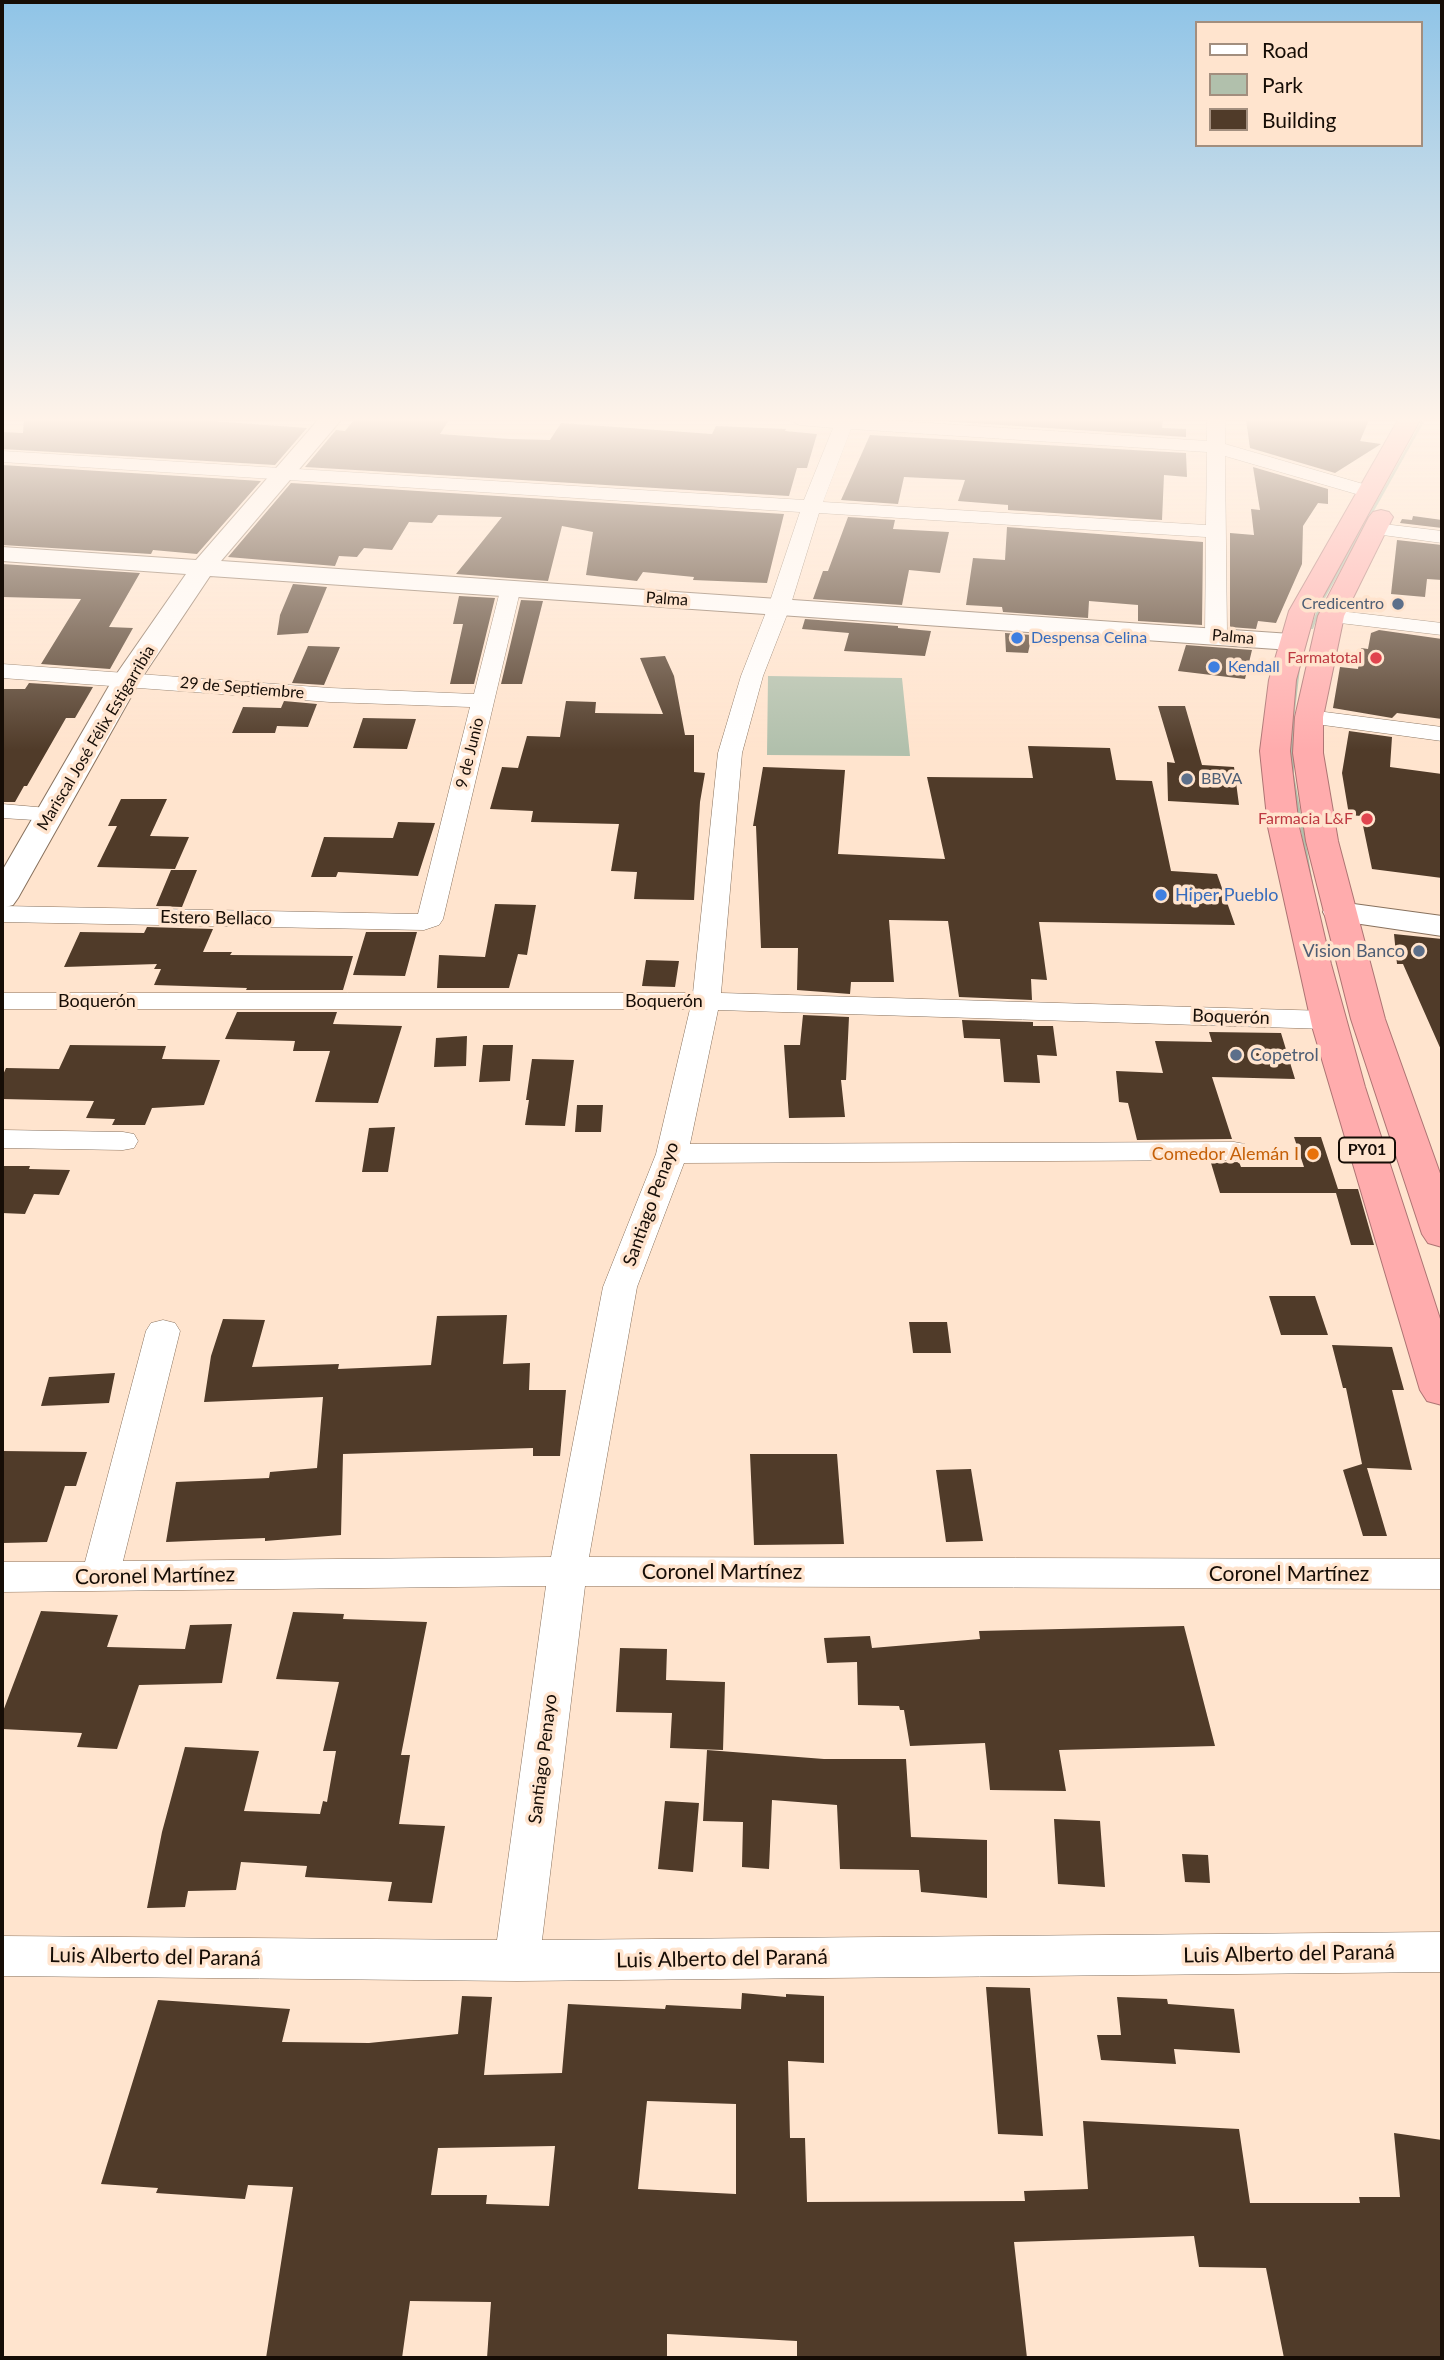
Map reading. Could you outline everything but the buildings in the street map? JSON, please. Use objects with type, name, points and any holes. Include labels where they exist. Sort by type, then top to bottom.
[{"type":"highway","name":"PY01","points":[[1346,530],[1302,611],[1291,642],[1278,712],[1275,751],[1278,788],[1301,908],[1327,1020],[1442,1390]]},
{"type":"highway","name":"PY01","points":[[1374,530],[1331,616],[1309,717],[1311,788],[1339,912],[1368,1020],[1431,1170],[1442,1234]]},
{"type":"highway","points":[[1301,908],[1339,912]]},
{"type":"street","name":"Mariscal José Félix Estigarribia","points":[[2,898],[127,678],[203,567],[234,530]]},
{"type":"street","name":"Santiago Penayo","points":[[517,1961],[567,1571],[620,1287],[673,1154],[706,1001],[730,753],[752,676],[779,607],[803,530]]},
{"type":"street","points":[[1188,530],[1216,532],[1216,636]]},
{"type":"street","points":[[1384,530],[1442,537]]},
{"type":"street","name":"Palma","points":[[2,554],[1291,642]]},
{"type":"street","name":"9 de Junio","points":[[430,919],[511,587]]},
{"type":"street","points":[[1331,616],[1442,629]]},
{"type":"street","name":"29 de Septiembre","points":[[2,671],[127,678],[330,695],[483,701]]},
{"type":"street","points":[[1309,717],[1442,734]]},
{"type":"street","points":[[2,811],[50,814]]},
{"type":"street","points":[[1339,912],[1442,926]]},
{"type":"street","name":"Estero Bellaco","points":[[2,914],[424,922],[430,919]]},
{"type":"street","name":"Boquerón","points":[[2,1002],[706,1001],[1327,1020]]},
{"type":"street","points":[[2,1139],[123,1141]]},
{"type":"street","points":[[673,1154],[1234,1151]]},
{"type":"street","points":[[100,1576],[163,1331]]},
{"type":"street","name":"Coronel Martínez","points":[[2,1577],[567,1571],[1442,1574]]},
{"type":"street","name":"Luis Alberto del Paraná","points":[[2,1956],[517,1961],[1442,1952]]},
{"type":"green space","points":[[1360,530],[1363,530],[1324,600],[1313,629],[1310,629],[1321,600]]},
{"type":"green space","points":[[1301,660],[1294,719],[1294,774],[1314,890],[1290,774],[1291,719],[1298,661]]},
{"type":"green space","points":[[768,676],[902,678],[910,756],[767,755]]},
{"type":"place","name":"Credicentro","points":[[1398,604]]},
{"type":"place","name":"Despensa Celina","points":[[1017,638]]},
{"type":"place","name":"Farmatotal","points":[[1376,658]]},
{"type":"place","name":"Kendall","points":[[1214,667]]},
{"type":"place","name":"BBVA","points":[[1187,779]]},
{"type":"place","name":"Farmacia L&F","points":[[1367,819]]},
{"type":"place","name":"Hiper Pueblo","points":[[1161,895]]},
{"type":"place","name":"Vision Banco","points":[[1419,951]]},
{"type":"place","name":"Copetrol","points":[[1236,1055]]},
{"type":"place","name":"Comedor Alemán I","points":[[1313,1154]]}]
